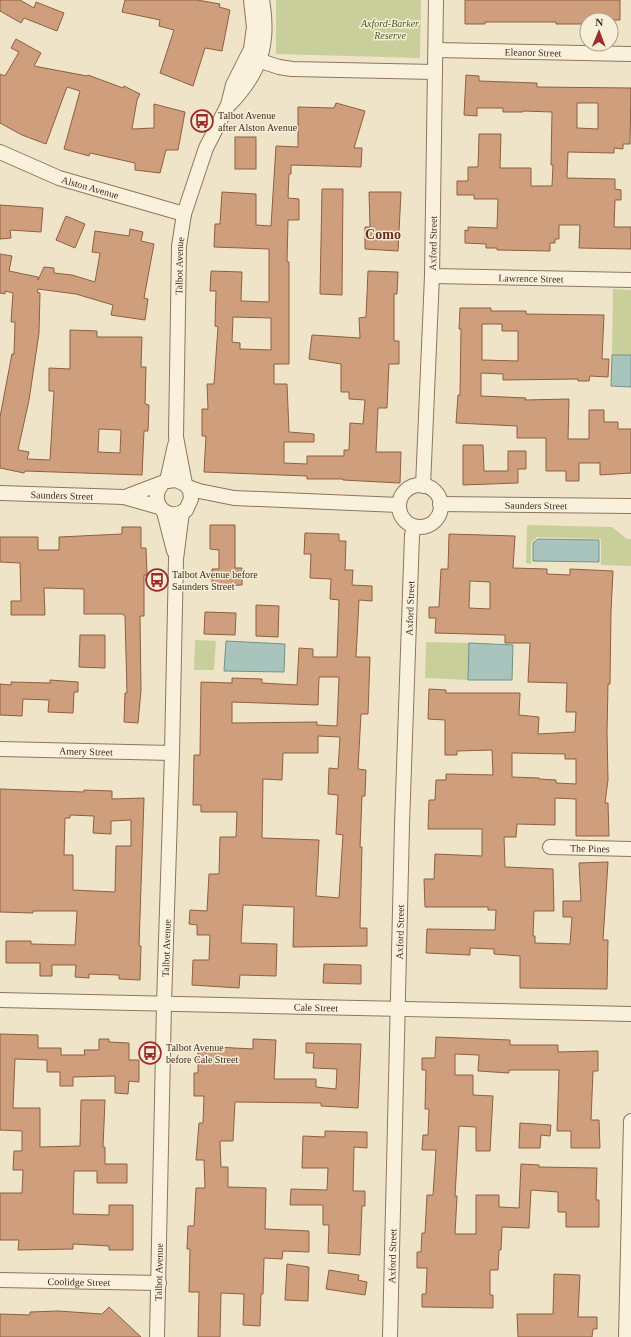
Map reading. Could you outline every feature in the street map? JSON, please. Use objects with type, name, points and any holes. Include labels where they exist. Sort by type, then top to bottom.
[{"type":"street","points":[[251,0],[254,28],[253,59]]},
{"type":"street","points":[[253,59],[265,31],[262,0]]},
{"type":"street","name":"Axford Street","points":[[423,486],[432,276],[436,0]]},
{"type":"street","name":"Eleanor Street","points":[[436,50],[631,54]]},
{"type":"street","points":[[253,59],[279,67],[292,69],[435,72]]},
{"type":"street","name":"Talbot Avenue","points":[[186,485],[176,437],[179,246],[184,214],[206,148],[228,105],[245,88],[253,59]]},
{"type":"street","name":"Alston Avenue","points":[[0,152],[59,178],[184,214]]},
{"type":"street","name":"Lawrence Street","points":[[432,276],[631,280]]},
{"type":"street","name":"Talbot Avenue","points":[[165,482],[176,437]]},
{"type":"street","points":[[234,498],[174,514],[162,509],[157,503],[157,492],[165,482],[176,480],[199,491],[234,498],[399,505]]},
{"type":"street","name":"Saunders Street","points":[[124,497],[165,482]]},
{"type":"street","points":[[185,510],[191,499],[186,485]]},
{"type":"street","points":[[423,486],[432,490],[437,495],[440,504],[438,516],[435,521],[429,525],[414,527],[406,522],[401,516],[399,505],[405,491],[412,487],[423,486]]},
{"type":"street","name":"Saunders Street","points":[[0,493],[124,497],[162,509]]},
{"type":"street","name":"Saunders Street","points":[[440,504],[631,506]]},
{"type":"street","name":"Talbot Avenue","points":[[162,509],[176,559]]},
{"type":"street","name":"Talbot Avenue","points":[[157,1337],[176,559],[185,510]]},
{"type":"street","name":"Axford Street","points":[[390,1337],[402,817],[412,536],[414,527]]},
{"type":"street","name":"Amery Street","points":[[0,749],[172,753]]},
{"type":"street","name":"The Pines","points":[[550,847],[631,849]]},
{"type":"street","name":"Cale Street","points":[[0,1000],[631,1014]]},
{"type":"street","points":[[626,1337],[631,1121]]},
{"type":"street","name":"Coolidge Street","points":[[0,1280],[159,1283]]},
{"type":"green space","name":"Axford-Barker Reserve","points":[[276,0],[421,0],[420,58],[276,54]]},
{"type":"green space","points":[[613,289],[631,290],[631,355],[612,355]]},
{"type":"green space","points":[[527,525],[612,527],[627,539],[631,539],[631,566],[601,565],[601,539],[537,537],[531,543],[531,564],[526,563]]},
{"type":"green space","points":[[195,640],[216,641],[214,670],[194,670]]},
{"type":"green space","points":[[426,642],[469,643],[468,680],[425,678]]},
{"type":"water","points":[[612,355],[631,355],[631,387],[611,386]]},
{"type":"water","points":[[538,539],[599,540],[599,562],[533,561],[533,543]]},
{"type":"water","points":[[226,641],[285,644],[284,672],[224,671]]},
{"type":"water","points":[[469,643],[513,645],[512,680],[468,680]]},
{"type":"building","points":[[0,0],[20,0],[34,8],[36,2],[64,13],[57,31],[24,18],[21,23],[0,11]]},
{"type":"building","points":[[125,0],[197,0],[220,4],[219,7],[230,10],[222,51],[205,48],[193,86],[160,73],[174,30],[159,26],[160,20],[122,12]]},
{"type":"building","points":[[465,0],[620,0],[620,20],[619,12],[579,12],[579,24],[556,24],[556,22],[485,22],[485,24],[465,24]]},
{"type":"building","points":[[16,39],[41,53],[34,66],[88,75],[123,88],[124,86],[140,94],[137,100],[132,129],[154,128],[154,104],[185,112],[178,150],[166,150],[160,173],[135,170],[135,163],[90,153],[89,156],[64,149],[80,91],[67,87],[46,144],[22,135],[0,123],[0,74],[5,76],[19,52],[11,48]]},
{"type":"building","points":[[466,75],[479,76],[479,81],[537,83],[537,87],[631,88],[630,144],[623,144],[623,149],[614,148],[614,153],[568,152],[567,178],[615,179],[615,189],[621,190],[621,200],[615,200],[614,227],[631,227],[631,249],[579,248],[580,225],[559,225],[559,239],[555,239],[555,243],[550,243],[550,251],[497,250],[497,248],[486,248],[486,244],[465,243],[465,230],[468,231],[468,227],[497,228],[498,199],[474,199],[474,195],[457,195],[457,181],[468,181],[468,167],[478,167],[479,134],[501,134],[500,168],[531,168],[531,186],[552,186],[553,165],[551,165],[552,112],[503,112],[503,108],[477,108],[477,116],[464,115]],"holes":[[[577,103],[598,103],[598,129],[577,128]]]},
{"type":"building","points":[[336,103],[365,111],[354,148],[362,148],[361,167],[291,165],[291,174],[289,174],[288,198],[299,199],[299,220],[288,220],[287,262],[289,262],[289,364],[274,364],[274,384],[287,384],[289,432],[314,434],[314,442],[284,442],[284,463],[307,464],[307,456],[344,456],[344,450],[349,450],[350,423],[363,424],[365,400],[349,399],[349,392],[341,392],[341,364],[309,359],[312,335],[360,338],[359,318],[366,317],[368,271],[398,272],[397,294],[394,294],[394,341],[399,341],[399,364],[389,364],[387,408],[378,408],[376,452],[401,452],[400,483],[343,479],[307,479],[307,476],[204,472],[206,436],[202,436],[202,409],[208,409],[207,384],[214,384],[218,327],[215,326],[216,291],[210,291],[211,271],[242,272],[241,301],[269,302],[269,249],[214,247],[215,224],[220,224],[222,192],[256,194],[256,225],[271,226],[276,146],[298,147],[298,107],[334,108]],"holes":[[[233,317],[271,318],[271,350],[240,349],[240,343],[232,342]]]},
{"type":"building","points":[[235,137],[256,137],[256,169],[235,169]]},
{"type":"building","points":[[322,189],[343,189],[342,295],[320,294]]},
{"type":"building","points":[[369,192],[401,192],[398,251],[365,249],[365,227],[370,227]]},
{"type":"building","points":[[0,205],[43,208],[41,232],[10,230],[11,238],[0,239]]},
{"type":"building","points":[[66,216],[85,224],[75,248],[56,240]]},
{"type":"building","points":[[130,229],[143,232],[141,241],[154,244],[144,298],[148,299],[145,320],[111,315],[113,305],[76,294],[38,289],[37,292],[40,293],[39,333],[29,400],[18,450],[29,452],[27,459],[50,460],[54,391],[49,391],[49,368],[70,369],[70,330],[97,331],[97,337],[142,337],[141,367],[146,367],[145,404],[149,405],[148,431],[144,431],[142,475],[25,471],[24,473],[0,468],[0,417],[12,354],[14,354],[15,322],[11,322],[13,293],[5,291],[5,294],[0,293],[0,254],[12,256],[9,271],[38,277],[38,280],[44,267],[54,268],[54,273],[72,275],[95,282],[100,253],[92,252],[95,231],[129,236]],"holes":[[[99,429],[121,430],[120,453],[98,452]]]},
{"type":"building","points":[[460,308],[491,308],[491,311],[526,311],[526,314],[604,315],[602,359],[609,359],[608,377],[590,376],[589,381],[578,381],[578,379],[503,380],[503,374],[481,373],[481,396],[526,398],[525,400],[569,399],[568,439],[589,439],[589,410],[604,410],[604,422],[618,422],[618,429],[631,429],[631,473],[600,475],[600,463],[579,463],[579,481],[566,481],[566,471],[546,471],[546,438],[517,438],[517,426],[456,423],[458,395],[460,395],[461,329],[459,329]],"holes":[[[482,324],[502,324],[502,331],[518,331],[518,361],[482,360]]]},
{"type":"building","points":[[463,445],[483,445],[484,471],[508,471],[508,451],[526,451],[526,469],[518,469],[518,483],[463,485]]},
{"type":"building","points":[[210,525],[235,525],[235,568],[242,568],[242,585],[212,586],[212,569],[219,569],[219,550],[210,549]]},
{"type":"building","points":[[122,527],[141,527],[141,548],[146,548],[147,575],[144,575],[144,616],[140,616],[141,690],[138,723],[124,722],[125,693],[127,693],[125,616],[122,614],[84,614],[84,589],[44,588],[45,615],[11,615],[11,601],[21,601],[20,563],[0,562],[0,537],[38,537],[38,550],[59,550],[59,537],[122,534]]},
{"type":"building","points":[[305,533],[339,534],[339,541],[346,541],[345,570],[353,570],[352,585],[372,586],[372,601],[359,600],[356,657],[370,657],[368,714],[361,714],[358,769],[366,770],[365,796],[362,796],[360,847],[362,847],[360,928],[367,928],[367,946],[293,947],[294,907],[243,905],[241,943],[277,944],[276,976],[240,975],[239,988],[192,985],[193,960],[209,960],[210,935],[197,935],[197,925],[189,924],[190,910],[207,911],[209,874],[219,874],[220,837],[236,837],[237,812],[201,812],[201,805],[193,805],[194,755],[200,755],[201,682],[232,683],[232,678],[262,679],[262,683],[297,685],[299,648],[313,649],[313,657],[337,657],[339,600],[330,599],[331,579],[310,578],[311,554],[304,554]],"holes":[[[319,677],[339,677],[337,726],[317,725],[317,722],[232,723],[232,702],[318,705]],[[318,736],[340,737],[338,769],[329,768],[328,794],[338,795],[336,834],[343,835],[339,898],[316,896],[319,840],[262,838],[263,779],[282,780],[283,753],[318,753]]]},
{"type":"building","points":[[449,534],[515,536],[513,568],[547,569],[547,574],[570,575],[570,569],[613,571],[610,684],[608,684],[608,780],[605,803],[608,803],[609,836],[576,836],[576,799],[555,798],[555,825],[517,824],[516,837],[504,837],[505,867],[553,869],[554,911],[534,911],[533,936],[535,936],[535,943],[570,944],[572,917],[563,917],[563,901],[581,901],[579,863],[608,862],[603,940],[608,940],[607,989],[520,988],[520,956],[494,954],[494,949],[470,948],[470,955],[426,953],[427,929],[495,930],[496,910],[488,910],[488,907],[425,907],[424,879],[434,879],[435,854],[482,856],[482,829],[428,829],[429,800],[435,800],[436,780],[446,780],[446,774],[493,775],[492,750],[457,751],[457,755],[445,755],[445,720],[428,719],[429,689],[446,690],[446,693],[520,693],[519,715],[539,717],[538,734],[575,732],[576,712],[566,712],[567,683],[528,682],[530,643],[505,643],[505,635],[435,633],[436,618],[429,618],[429,607],[439,607],[441,569],[448,569]],"holes":[[[470,581],[490,582],[490,609],[469,608]],[[512,753],[565,754],[565,759],[576,759],[576,784],[556,783],[556,780],[539,778],[512,777]]]},
{"type":"building","points":[[256,605],[279,606],[278,637],[256,636]]},
{"type":"building","points":[[205,612],[236,613],[235,635],[204,634]]},
{"type":"building","points":[[80,635],[105,635],[105,668],[79,667]]},
{"type":"building","points":[[50,680],[78,682],[78,692],[74,692],[73,713],[48,712],[49,700],[23,699],[22,716],[0,715],[0,684],[11,685],[11,682],[50,683]]},
{"type":"building","points":[[0,789],[84,792],[84,790],[112,791],[112,799],[144,798],[139,946],[141,946],[140,980],[119,979],[119,975],[89,974],[89,978],[75,977],[76,965],[52,965],[52,976],[40,976],[40,963],[6,963],[6,941],[31,941],[31,944],[75,945],[77,911],[33,911],[33,913],[0,912]],"holes":[[[70,815],[94,816],[93,833],[111,834],[111,821],[131,820],[131,846],[116,846],[115,892],[73,890],[73,855],[64,855],[65,818],[70,818]]]},
{"type":"building","points":[[324,964],[361,965],[361,984],[323,983]]},
{"type":"building","points":[[0,1034],[38,1035],[38,1048],[61,1048],[61,1055],[85,1055],[84,1050],[99,1050],[99,1039],[109,1039],[109,1042],[129,1043],[129,1060],[139,1060],[139,1082],[129,1081],[128,1094],[115,1093],[115,1076],[73,1077],[73,1086],[60,1086],[60,1072],[47,1072],[47,1060],[15,1059],[13,1108],[40,1108],[40,1147],[80,1146],[81,1100],[105,1100],[103,1147],[105,1147],[105,1164],[127,1164],[127,1183],[97,1183],[97,1171],[74,1171],[73,1214],[109,1215],[109,1205],[133,1205],[133,1250],[109,1250],[109,1246],[73,1244],[73,1249],[18,1250],[19,1240],[0,1240],[0,1193],[22,1193],[23,1170],[13,1170],[14,1151],[22,1151],[22,1131],[0,1130]]},
{"type":"building","points":[[436,1037],[510,1040],[510,1045],[558,1045],[558,1052],[598,1051],[598,1071],[593,1071],[591,1120],[599,1120],[600,1148],[571,1148],[571,1131],[557,1131],[559,1070],[509,1070],[509,1073],[478,1071],[479,1055],[455,1054],[455,1075],[473,1075],[473,1095],[493,1096],[490,1151],[476,1151],[476,1127],[459,1126],[455,1196],[457,1196],[455,1234],[476,1234],[476,1195],[499,1195],[499,1207],[519,1208],[521,1164],[539,1165],[539,1167],[597,1168],[596,1200],[599,1200],[599,1227],[566,1227],[566,1212],[558,1212],[558,1192],[531,1190],[529,1228],[502,1227],[498,1270],[490,1270],[490,1295],[493,1295],[493,1308],[422,1307],[422,1294],[426,1294],[427,1268],[417,1268],[417,1252],[421,1252],[422,1233],[425,1233],[427,1195],[433,1195],[436,1150],[422,1150],[423,1135],[428,1135],[429,1109],[425,1109],[426,1070],[422,1070],[422,1058],[435,1058]]},
{"type":"building","points":[[253,1039],[276,1040],[274,1079],[316,1079],[316,1087],[336,1089],[337,1069],[313,1068],[314,1053],[306,1053],[306,1043],[361,1044],[358,1108],[321,1106],[321,1103],[235,1102],[233,1141],[220,1141],[221,1167],[228,1167],[228,1187],[266,1188],[265,1229],[309,1231],[309,1252],[283,1251],[282,1259],[264,1258],[260,1326],[243,1325],[244,1294],[221,1293],[220,1337],[198,1337],[199,1292],[189,1292],[190,1249],[187,1249],[188,1226],[194,1226],[196,1188],[205,1188],[204,1160],[196,1160],[199,1123],[203,1123],[204,1096],[194,1096],[194,1073],[198,1073],[198,1046],[253,1049]]},
{"type":"building","points":[[520,1123],[551,1125],[550,1136],[541,1135],[540,1148],[519,1148]]},
{"type":"building","points":[[325,1131],[367,1132],[367,1148],[354,1147],[353,1191],[365,1191],[365,1206],[362,1206],[360,1255],[328,1253],[329,1225],[323,1225],[323,1205],[290,1205],[291,1189],[327,1190],[328,1168],[302,1168],[303,1136],[325,1137]]},
{"type":"building","points":[[287,1264],[309,1267],[308,1301],[285,1300]]},
{"type":"building","points":[[329,1270],[359,1275],[358,1280],[367,1282],[365,1295],[326,1289]]},
{"type":"building","points":[[554,1274],[580,1275],[578,1317],[597,1317],[597,1329],[593,1329],[592,1337],[518,1337],[517,1314],[553,1314]]},
{"type":"building","points":[[109,1307],[141,1337],[0,1337],[0,1314],[30,1315],[30,1312],[58,1311],[102,1314]]},
{"type":"place","name":"Talbot Avenue after Alston Avenue","points":[[202,121]]},
{"type":"place","name":"Talbot Avenue before Saunders Street","points":[[157,580]]},
{"type":"place","name":"Talbot Avenue before Cale Street","points":[[150,1053]]},
{"type":"district","name":"Como","points":[[383,234]]}]
